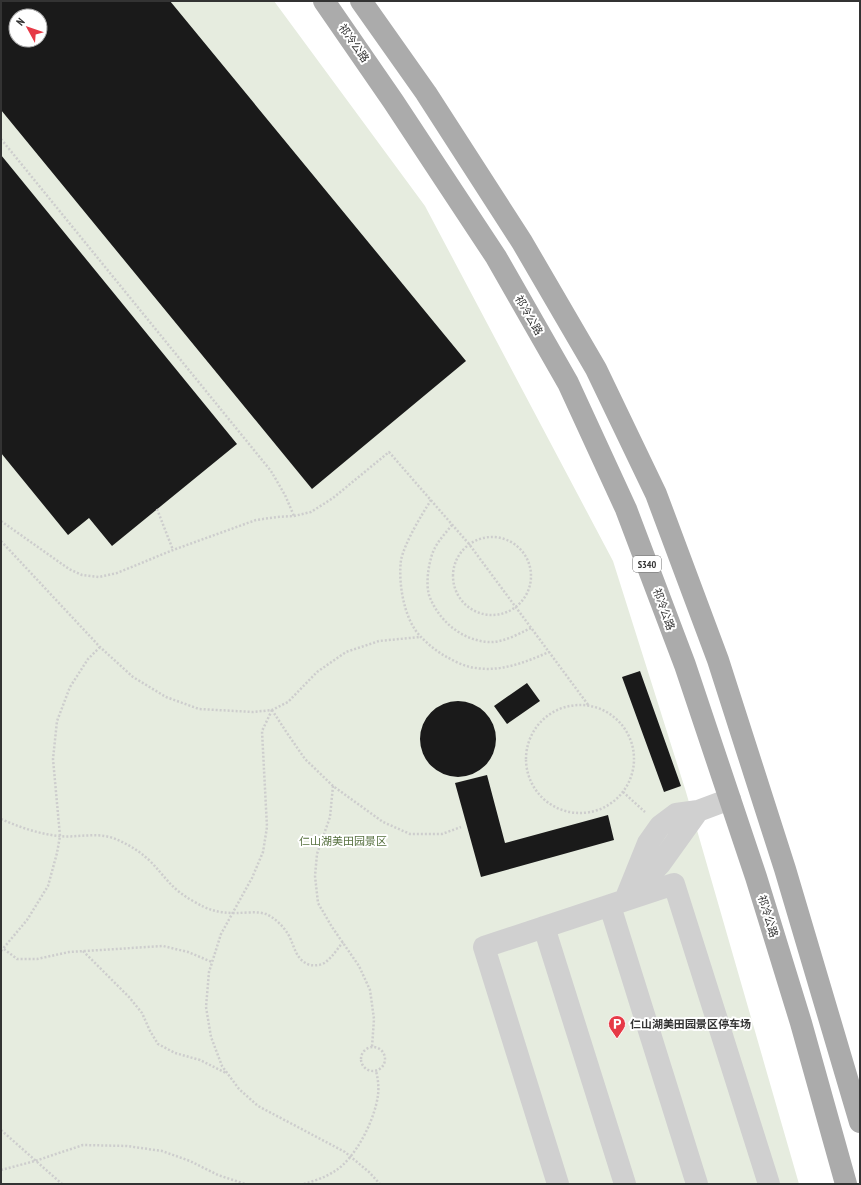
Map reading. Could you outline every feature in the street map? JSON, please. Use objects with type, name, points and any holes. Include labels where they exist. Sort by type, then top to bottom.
[{"type":"main road","name":"祁冷公路","points":[[324,1],[394,101],[496,257],[568,383],[626,509],[685,665],[756,878],[801,1023],[846,1184]]},
{"type":"main road","points":[[361,1],[426,93],[522,242],[596,369],[656,494],[718,660],[785,869],[860,1122]]},
{"type":"lane","points":[[697,1184],[618,903],[648,843],[660,826],[676,814],[698,810],[730,799]]},
{"type":"lane","points":[[618,903],[660,864],[698,810]]},
{"type":"lane","points":[[558,1184],[484,947],[674,884],[769,1184]]},
{"type":"lane","points":[[544,927],[625,1184]]},
{"type":"path","points":[[1,139],[271,471],[285,495],[294,516]]},
{"type":"path","points":[[1,521],[69,569],[82,574],[99,577],[117,573],[173,550],[256,520],[277,516],[294,516],[311,512],[333,498],[389,452],[469,544],[589,706]]},
{"type":"path","points":[[431,500],[419,518],[402,559],[400,580],[404,603],[412,624],[420,637],[438,652],[455,662],[476,668],[500,668],[525,663],[549,652]]},
{"type":"path","points":[[157,509],[173,550]]},
{"type":"path","points":[[452,525],[439,540],[431,557],[428,576],[429,594],[437,611],[450,626],[469,638],[489,642],[510,638],[531,628]]},
{"type":"path","points":[[493,536],[506,539],[517,545],[526,554],[531,566],[532,580],[528,592],[521,603],[511,611],[498,615],[486,615],[473,611],[463,602],[456,592],[453,579],[454,566],[460,554],[469,544],[480,538],[493,536]]},
{"type":"path","points":[[1,540],[100,647],[133,677],[166,697],[200,709],[253,712],[272,710],[288,702],[317,672],[346,652],[379,641],[420,637]]},
{"type":"path","points":[[1,951],[27,920],[48,886],[60,836],[54,759],[57,721],[70,687],[88,659],[100,647]]},
{"type":"path","points":[[583,704],[601,709],[617,718],[628,733],[634,750],[634,769],[628,786],[623,792],[617,800],[602,809],[585,814],[568,813],[552,806],[538,795],[529,780],[525,762],[528,745],[535,729],[548,715],[565,707],[583,704]]},
{"type":"path","points":[[272,710],[305,758],[333,786],[383,822],[410,834],[442,834],[460,827]]},
{"type":"path","points":[[272,710],[262,731],[267,828],[263,852],[252,878],[221,934],[209,972],[206,1007],[211,1036],[222,1066],[239,1089],[258,1106],[345,1152],[369,1172],[380,1184]]},
{"type":"path","points":[[333,786],[330,817],[317,854],[315,876],[318,903],[359,966],[370,990],[374,1019],[372,1047]]},
{"type":"path","points":[[623,792],[660,826]]},
{"type":"path","points":[[1,819],[36,832],[60,836],[92,835],[111,837],[130,845],[149,860],[175,890],[192,901],[212,911],[266,914],[271,917],[280,924],[289,936],[299,958],[304,963],[320,965],[327,961],[343,942]]},
{"type":"path","points":[[4,949],[17,958],[36,959],[82,950],[163,946],[188,952],[212,962]]},
{"type":"path","points":[[82,950],[129,997],[142,1013],[158,1044],[175,1053],[200,1060],[228,1074]]},
{"type":"path","points":[[372,1047],[380,1049],[385,1059],[383,1066],[376,1071],[368,1070],[361,1061],[365,1050],[372,1047]]},
{"type":"path","points":[[304,1184],[313,1182],[336,1171],[351,1157],[361,1141],[375,1110],[378,1094],[376,1071]]},
{"type":"path","points":[[1,1130],[62,1184]]},
{"type":"path","points":[[1,1170],[35,1161],[83,1145],[127,1146],[162,1151],[190,1161],[218,1175],[245,1184]]},
{"type":"green space","name":"仁山湖美田园景区","points":[[1,1],[274,1],[425,206],[613,561],[686,792],[799,1184],[1,1184]]},
{"type":"building","points":[[1,1],[170,1],[466,361],[312,489],[1,110]]},
{"type":"building","points":[[1,155],[237,444],[112,546],[89,518],[68,535],[1,453]]},
{"type":"building","points":[[640,671],[681,786],[664,792],[622,677]]},
{"type":"building","points":[[527,683],[540,701],[507,724],[494,706]]},
{"type":"building","points":[[458,701],[472,704],[485,712],[493,725],[496,739],[493,753],[485,766],[472,774],[458,777],[444,774],[431,766],[423,753],[420,739],[423,725],[431,712],[444,704]]},
{"type":"building","points":[[487,775],[505,843],[608,815],[614,840],[481,877],[455,783]]},
{"type":"place","name":"仁山湖美田园景区停车场","points":[[617,1039]]}]
